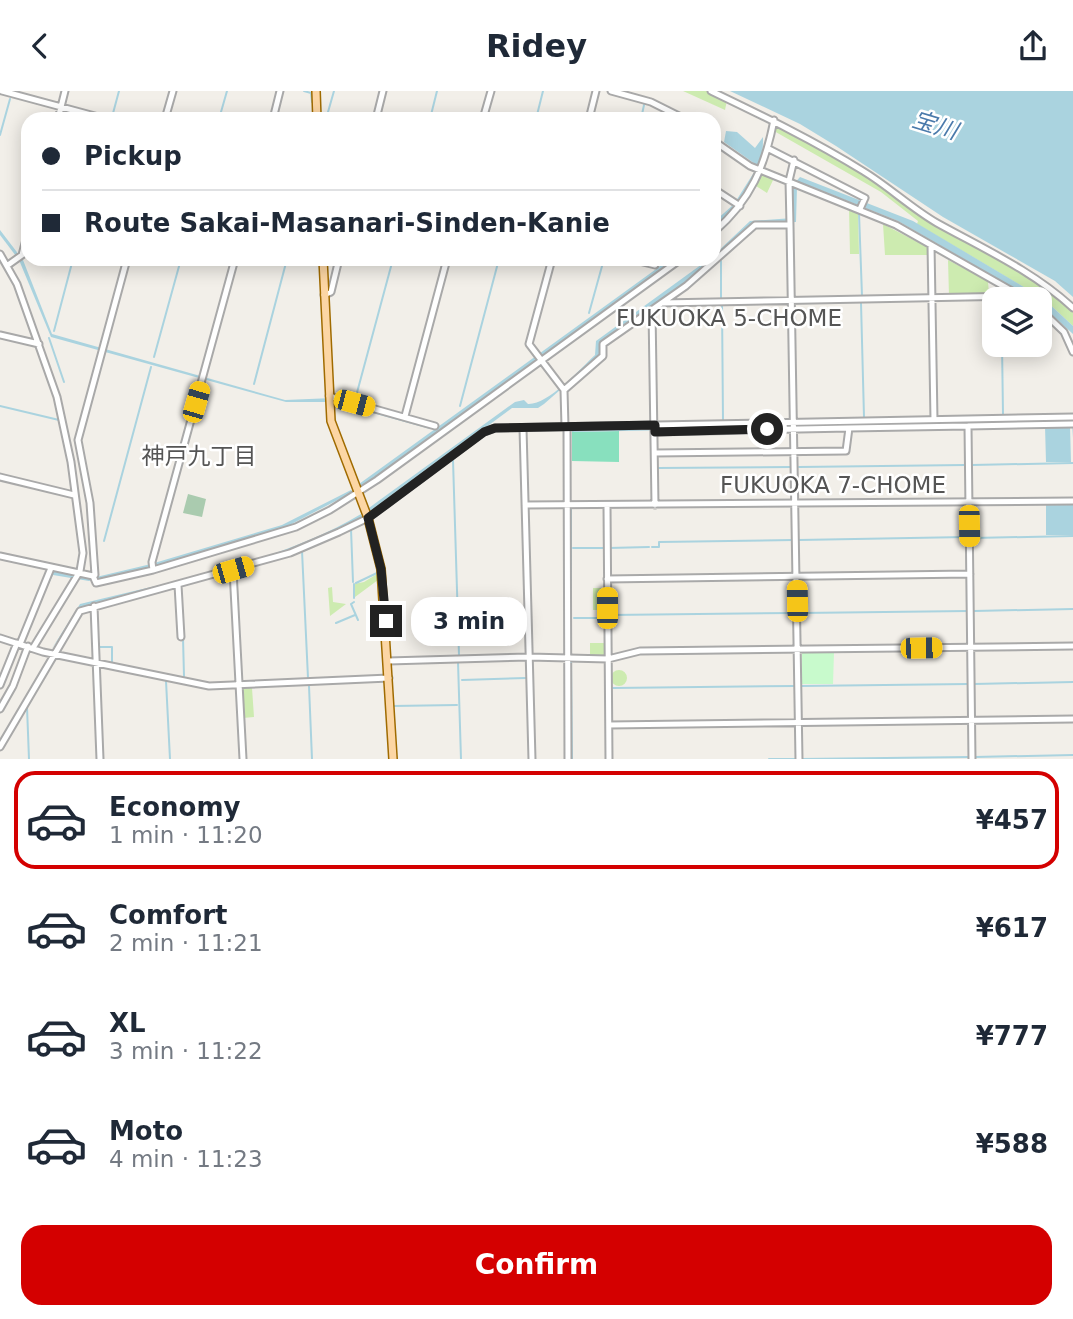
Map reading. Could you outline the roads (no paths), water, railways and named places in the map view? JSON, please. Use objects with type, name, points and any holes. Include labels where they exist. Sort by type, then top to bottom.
[{"type":"main road","points":[[316,91],[317,112]]},
{"type":"main road","points":[[323,266],[329,400],[334,432],[368,518],[382,580],[393,759]]},
{"type":"street","points":[[2,91],[80,112]]},
{"type":"street","points":[[60,112],[65,91]]},
{"type":"street","points":[[167,112],[173,91]]},
{"type":"street","points":[[275,112],[280,91]]},
{"type":"street","points":[[378,112],[383,91]]},
{"type":"street","points":[[486,112],[491,91]]},
{"type":"street","points":[[611,91],[651,101],[672,112]]},
{"type":"street","points":[[711,91],[774,120],[864,171],[937,223],[978,244],[1049,287],[1073,308]]},
{"type":"street","points":[[591,112],[596,92]]},
{"type":"street","points":[[721,224],[738,204],[759,169],[769,149],[774,120]]},
{"type":"street","points":[[721,145],[759,169],[861,206],[1004,287]]},
{"type":"street","points":[[769,149],[865,198],[861,206]]},
{"type":"street","points":[[794,160],[790,222],[799,759]]},
{"type":"street","points":[[721,192],[738,204]]},
{"type":"street","points":[[721,257],[755,225],[790,222]]},
{"type":"street","points":[[931,245],[934,420]]},
{"type":"street","points":[[0,254],[8,265],[57,397],[67,444],[83,553],[76,577],[31,647],[0,709]]},
{"type":"street","points":[[8,265],[21,254]]},
{"type":"street","points":[[93,578],[95,567],[92,519],[78,440],[125,266]]},
{"type":"street","points":[[153,567],[233,266]]},
{"type":"street","points":[[324,295],[331,292],[337,266]]},
{"type":"street","points":[[405,416],[445,266]]},
{"type":"street","points":[[550,266],[529,344],[562,388],[566,427],[568,759]]},
{"type":"street","points":[[0,556],[76,577],[93,578],[153,567],[296,527],[358,492],[539,358],[671,266]]},
{"type":"street","points":[[562,388],[603,356],[603,344],[709,266]]},
{"type":"street","points":[[662,303],[982,298]]},
{"type":"street","points":[[652,310],[655,505]]},
{"type":"street","points":[[1052,320],[1064,332],[1073,352]]},
{"type":"street","points":[[0,335],[39,344]]},
{"type":"street","points":[[329,400],[405,416],[435,426]]},
{"type":"street","points":[[0,747],[80,611],[290,553],[368,518],[484,432],[495,428],[655,429],[934,420],[968,423]]},
{"type":"street","points":[[794,426],[849,428],[1073,422]]},
{"type":"street","points":[[968,423],[972,759]]},
{"type":"street","points":[[523,428],[532,759]]},
{"type":"street","points":[[655,453],[846,451],[849,428]]},
{"type":"street","points":[[67,444],[78,440]]},
{"type":"street","points":[[0,477],[74,495]]},
{"type":"street","points":[[525,505],[1073,501]]},
{"type":"street","points":[[607,506],[609,759]]},
{"type":"street","points":[[0,685],[51,568]]},
{"type":"street","points":[[233,570],[243,759]]},
{"type":"street","points":[[607,579],[970,574]]},
{"type":"street","points":[[178,585],[181,637]]},
{"type":"street","points":[[94,606],[100,759]]},
{"type":"street","points":[[0,638],[54,654],[209,686],[389,678]]},
{"type":"street","points":[[388,661],[529,657],[608,659],[640,651],[1073,646]]},
{"type":"street","points":[[609,725],[1073,719]]},
{"type":"water","name":"宝川","points":[[730,91],[1073,91],[1073,297],[1055,281],[943,217],[800,124]]},
{"type":"water","points":[[726,131],[737,132],[755,148],[763,137],[760,164],[756,176],[743,198],[721,220],[721,216],[734,204],[758,166],[724,142]]},
{"type":"water","points":[[800,177],[913,221],[1024,287],[1012,287],[898,221],[800,182],[797,187],[796,222],[753,223],[721,254],[721,248],[750,221],[793,218],[793,185]]},
{"type":"water","points":[[0,230],[21,257],[21,265],[19,260],[0,235]]},
{"type":"water","points":[[21,266],[25,266],[52,334],[285,400],[333,398],[432,426],[430,429],[333,402],[286,402],[51,337]]},
{"type":"water","points":[[660,266],[668,266],[361,487],[359,484]]},
{"type":"water","points":[[699,266],[707,266],[600,343],[600,355],[544,404],[538,408],[512,408],[371,512],[369,508],[515,402],[524,400],[528,404],[536,403],[554,393],[595,355],[596,341]]},
{"type":"water","points":[[1052,306],[1073,326],[1073,334],[1052,315]]},
{"type":"water","points":[[1073,420],[1073,438],[1072,422],[572,432],[571,502],[572,430]]},
{"type":"water","points":[[1045,426],[1070,426],[1071,462],[1046,462]]},
{"type":"water","points":[[351,490],[353,492],[282,529],[159,565],[89,581],[53,575],[23,640],[52,571],[92,578],[151,564],[282,525]]},
{"type":"water","points":[[1046,503],[1073,503],[1073,535],[1046,535]]},
{"type":"water","points":[[361,514],[362,517],[329,533],[260,560],[81,607],[51,650],[80,604],[260,558],[295,546]]},
{"type":"waterway","points":[[113,112],[119,91]]},
{"type":"waterway","points":[[221,112],[227,91]]},
{"type":"waterway","points":[[304,91],[311,93],[312,102]]},
{"type":"waterway","points":[[328,112],[334,91]]},
{"type":"waterway","points":[[432,112],[437,91]]},
{"type":"waterway","points":[[538,112],[543,91]]},
{"type":"waterway","points":[[0,135],[10,99]]},
{"type":"waterway","points":[[642,112],[644,105]]},
{"type":"waterway","points":[[859,213],[862,296]]},
{"type":"waterway","points":[[721,261],[721,300]]},
{"type":"waterway","points":[[54,331],[71,266]]},
{"type":"waterway","points":[[154,357],[179,266]]},
{"type":"waterway","points":[[254,384],[285,266]]},
{"type":"waterway","points":[[355,400],[391,266]]},
{"type":"waterway","points":[[460,406],[497,266]]},
{"type":"waterway","points":[[589,313],[602,266]]},
{"type":"waterway","points":[[14,284],[20,301]]},
{"type":"waterway","points":[[861,303],[864,417]]},
{"type":"waterway","points":[[722,305],[723,421]]},
{"type":"waterway","points":[[49,338],[64,382]]},
{"type":"waterway","points":[[1002,357],[1003,414]]},
{"type":"waterway","points":[[104,541],[151,367]]},
{"type":"waterway","points":[[0,406],[59,420]]},
{"type":"waterway","points":[[453,460],[459,655]]},
{"type":"waterway","points":[[972,465],[1073,463]]},
{"type":"waterway","points":[[799,467],[965,465]]},
{"type":"waterway","points":[[658,468],[792,467]]},
{"type":"waterway","points":[[571,508],[571,655]]},
{"type":"waterway","points":[[351,529],[353,582]]},
{"type":"waterway","points":[[973,538],[1073,536]]},
{"type":"waterway","points":[[799,540],[966,537]]},
{"type":"waterway","points":[[652,547],[659,547],[659,542],[793,540]]},
{"type":"waterway","points":[[609,548],[649,547]]},
{"type":"waterway","points":[[573,548],[604,548]]},
{"type":"waterway","points":[[302,551],[308,678]]},
{"type":"waterway","points":[[356,583],[377,573]]},
{"type":"waterway","points":[[354,584],[354,598]]},
{"type":"waterway","points":[[354,602],[351,604],[358,620]]},
{"type":"waterway","points":[[974,611],[1073,609]]},
{"type":"waterway","points":[[801,613],[968,611]]},
{"type":"waterway","points":[[610,615],[793,613]]},
{"type":"waterway","points":[[336,623],[355,615]]},
{"type":"waterway","points":[[574,618],[605,618]]},
{"type":"waterway","points":[[183,638],[184,676]]},
{"type":"waterway","points":[[99,647],[112,647],[112,663]]},
{"type":"waterway","points":[[458,662],[461,759]]},
{"type":"waterway","points":[[571,662],[572,759]]},
{"type":"waterway","points":[[462,680],[526,678]]},
{"type":"waterway","points":[[166,681],[170,759]]},
{"type":"waterway","points":[[974,684],[1073,682]]},
{"type":"waterway","points":[[801,686],[968,684]]},
{"type":"waterway","points":[[309,686],[312,759]]},
{"type":"waterway","points":[[613,688],[795,686]]},
{"type":"waterway","points":[[393,706],[457,705]]},
{"type":"waterway","points":[[27,707],[29,759]]},
{"type":"waterway","points":[[612,753],[612,759]]},
{"type":"waterway","points":[[975,757],[1073,755]]},
{"type":"waterway","points":[[802,759],[969,757]]},
{"type":"waterway","points":[[769,759],[795,759]]},
{"type":"district","name":"FUKUOKA 5-CHOME","points":[[729,318]]},
{"type":"district","name":"神戸九丁目","points":[[199,456]]},
{"type":"district","name":"FUKUOKA 7-CHOME","points":[[833,485]]}]
